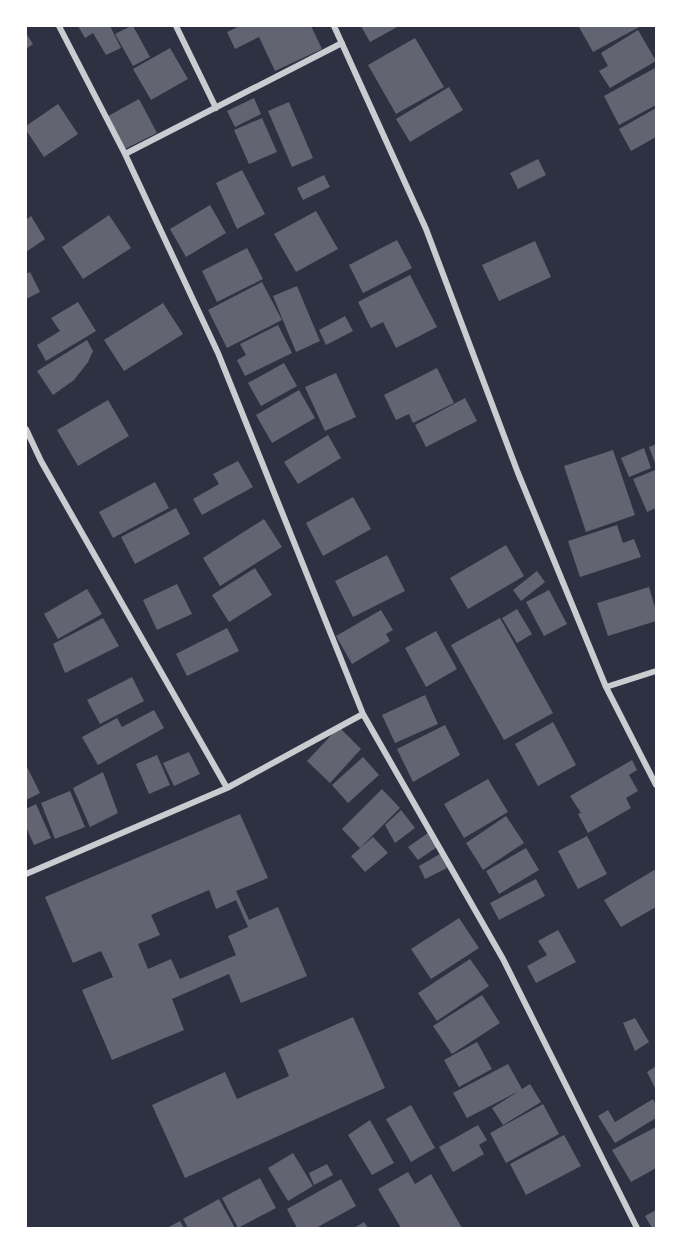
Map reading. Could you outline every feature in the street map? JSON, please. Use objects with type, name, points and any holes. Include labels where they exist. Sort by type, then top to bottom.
[{"type":"street","points":[[59,26],[125,154],[218,353],[363,714],[503,959],[637,1228]]},
{"type":"street","points":[[176,26],[216,108]]},
{"type":"street","points":[[334,26],[426,229],[518,473],[606,687],[657,785]]},
{"type":"street","points":[[125,154],[342,43]]},
{"type":"street","points":[[26,429],[41,461],[227,788]]},
{"type":"street","points":[[606,687],[657,671]]},
{"type":"street","points":[[26,874],[227,788],[363,714]]},
{"type":"building","points":[[78,26],[110,26],[121,48],[106,55],[93,33],[85,38]]},
{"type":"building","points":[[131,26],[150,57],[133,66],[115,34]]},
{"type":"building","points":[[240,26],[311,26],[322,49],[275,71],[259,37],[235,49],[227,32]]},
{"type":"building","points":[[361,26],[399,26],[370,42]]},
{"type":"building","points":[[641,26],[593,52],[579,27]]},
{"type":"building","points":[[638,30],[656,61],[610,88],[599,71],[608,66],[601,53]]},
{"type":"building","points":[[26,33],[33,44],[26,49]]},
{"type":"building","points":[[415,38],[444,87],[396,114],[368,65]]},
{"type":"building","points":[[170,48],[188,79],[151,100],[133,69]]},
{"type":"building","points":[[655,68],[656,105],[619,125],[604,96]]},
{"type":"building","points":[[449,87],[463,110],[410,142],[396,119]]},
{"type":"building","points":[[254,98],[261,114],[235,127],[227,111]]},
{"type":"building","points":[[139,99],[157,133],[125,149],[108,116]]},
{"type":"building","points":[[289,102],[313,158],[292,167],[268,111]]},
{"type":"building","points":[[58,104],[78,134],[44,157],[26,130],[26,126]]},
{"type":"building","points":[[656,108],[656,137],[631,151],[619,129]]},
{"type":"building","points":[[262,118],[277,152],[249,164],[234,130]]},
{"type":"building","points":[[538,159],[546,175],[518,189],[510,173]]},
{"type":"building","points":[[242,170],[265,214],[237,229],[216,183]]},
{"type":"building","points":[[324,175],[330,187],[303,200],[297,188]]},
{"type":"building","points":[[210,205],[226,233],[186,257],[170,229]]},
{"type":"building","points":[[316,211],[338,249],[296,272],[274,234]]},
{"type":"building","points":[[109,215],[131,248],[83,279],[62,247]]},
{"type":"building","points":[[31,216],[45,239],[26,252],[26,220]]},
{"type":"building","points":[[397,240],[412,268],[363,293],[349,265]]},
{"type":"building","points":[[535,241],[551,277],[499,301],[482,265]]},
{"type":"building","points":[[247,248],[263,279],[217,302],[202,271]]},
{"type":"building","points":[[30,272],[40,292],[26,299],[26,274]]},
{"type":"building","points":[[410,275],[437,327],[396,348],[383,322],[371,328],[358,302]]},
{"type":"building","points":[[262,282],[282,320],[227,348],[208,310]]},
{"type":"building","points":[[297,286],[320,341],[296,352],[273,296]]},
{"type":"building","points":[[78,302],[96,331],[46,361],[37,345],[60,331],[51,318]]},
{"type":"building","points":[[163,303],[183,334],[124,371],[104,340]]},
{"type":"building","points":[[345,316],[353,331],[326,345],[319,330]]},
{"type":"building","points":[[278,325],[292,353],[245,376],[237,360],[246,355],[240,344]]},
{"type":"building","points":[[87,340],[93,351],[88,362],[74,380],[53,395],[37,371]]},
{"type":"building","points":[[284,363],[297,386],[261,406],[248,383]]},
{"type":"building","points":[[437,368],[454,403],[413,423],[409,414],[396,420],[384,395]]},
{"type":"building","points":[[336,373],[356,417],[325,431],[305,387]]},
{"type":"building","points":[[299,390],[315,418],[272,443],[256,415]]},
{"type":"building","points":[[465,398],[477,421],[426,447],[415,425]]},
{"type":"building","points":[[108,400],[129,436],[78,466],[57,430]]},
{"type":"building","points":[[328,435],[341,458],[298,484],[284,462]]},
{"type":"building","points":[[656,444],[656,466],[649,447]]},
{"type":"building","points":[[644,448],[651,468],[629,477],[621,458]]},
{"type":"building","points":[[613,450],[635,515],[586,532],[564,466]]},
{"type":"building","points":[[238,461],[253,487],[202,515],[193,499],[219,484],[213,474]]},
{"type":"building","points":[[655,470],[656,508],[647,512],[633,479]]},
{"type":"building","points":[[155,482],[169,508],[113,538],[99,512]]},
{"type":"building","points":[[353,497],[371,529],[323,556],[306,523]]},
{"type":"building","points":[[176,508],[190,534],[135,564],[121,537]]},
{"type":"building","points":[[264,519],[282,547],[220,586],[203,558]]},
{"type":"building","points":[[617,525],[623,543],[634,539],[641,557],[580,577],[568,541]]},
{"type":"building","points":[[506,545],[524,576],[468,609],[450,578]]},
{"type":"building","points":[[387,555],[405,591],[353,617],[335,581]]},
{"type":"building","points":[[255,568],[272,595],[229,622],[212,595]]},
{"type":"building","points":[[537,571],[545,582],[521,601],[513,590]]},
{"type":"building","points":[[177,584],[192,614],[157,630],[143,600]]},
{"type":"building","points":[[649,587],[656,611],[656,621],[608,636],[597,603]]},
{"type":"building","points":[[87,589],[102,614],[58,639],[44,614]]},
{"type":"building","points":[[549,590],[567,624],[544,636],[526,602]]},
{"type":"building","points":[[517,609],[532,634],[517,643],[502,618]]},
{"type":"building","points":[[381,610],[393,630],[386,634],[390,641],[352,664],[336,636]]},
{"type":"building","points":[[103,618],[119,646],[65,673],[53,644]]},
{"type":"building","points":[[500,618],[553,713],[504,740],[451,645]]},
{"type":"building","points":[[227,628],[239,651],[187,676],[176,654]]},
{"type":"building","points":[[436,631],[457,669],[426,687],[405,648]]},
{"type":"building","points":[[132,677],[144,701],[100,724],[87,700]]},
{"type":"building","points":[[425,695],[438,724],[395,743],[382,715]]},
{"type":"building","points":[[154,710],[164,728],[98,765],[82,737],[117,718],[122,727]]},
{"type":"building","points":[[553,722],[576,765],[538,786],[515,744]]},
{"type":"building","points":[[445,725],[460,755],[413,782],[397,749]]},
{"type":"building","points":[[339,727],[361,749],[330,783],[307,761]]},
{"type":"building","points":[[189,752],[200,774],[174,786],[163,763]]},
{"type":"building","points":[[157,755],[170,785],[149,794],[136,764]]},
{"type":"building","points":[[363,757],[379,775],[348,803],[332,785]]},
{"type":"building","points":[[632,760],[637,770],[629,775],[638,791],[626,798],[631,808],[588,833],[578,814],[581,813],[570,796]]},
{"type":"building","points":[[26,768],[40,793],[26,800]]},
{"type":"building","points":[[103,772],[118,813],[90,827],[73,788]]},
{"type":"building","points":[[488,779],[508,812],[464,838],[444,804]]},
{"type":"building","points":[[382,789],[400,808],[360,848],[342,829]]},
{"type":"building","points":[[70,791],[85,827],[55,839],[41,803]]},
{"type":"building","points":[[36,804],[51,838],[34,845],[26,827],[26,809]]},
{"type":"building","points":[[401,810],[415,828],[395,843],[385,825]]},
{"type":"building","points":[[240,814],[268,878],[236,891],[249,920],[278,907],[307,976],[241,1003],[229,974],[172,999],[184,1030],[112,1060],[82,990],[113,977],[101,951],[73,963],[45,897]],"holes":[[[209,890],[216,909],[236,900],[248,927],[228,936],[236,955],[180,979],[171,959],[148,969],[138,944],[160,935],[151,915]]]},
{"type":"building","points":[[506,816],[524,843],[483,870],[466,843]]},
{"type":"building","points":[[428,833],[437,847],[418,860],[408,847]]},
{"type":"building","points":[[587,836],[607,874],[578,889],[558,851]]},
{"type":"building","points":[[373,837],[388,853],[365,872],[351,856]]},
{"type":"building","points":[[526,848],[539,870],[499,894],[486,871]]},
{"type":"building","points":[[440,854],[447,868],[425,879],[419,866]]},
{"type":"building","points":[[656,869],[656,907],[621,927],[604,900]]},
{"type":"building","points":[[536,879],[545,896],[499,920],[490,903]]},
{"type":"building","points":[[459,918],[479,948],[431,979],[411,949]]},
{"type":"building","points":[[558,930],[576,962],[536,983],[527,966],[547,955],[538,941]]},
{"type":"building","points":[[470,959],[489,986],[437,1021],[418,993]]},
{"type":"building","points":[[482,995],[500,1023],[452,1054],[433,1026]]},
{"type":"building","points":[[353,1017],[385,1088],[185,1178],[152,1105],[225,1072],[237,1099],[289,1076],[278,1050]]},
{"type":"building","points":[[635,1018],[649,1042],[635,1051],[623,1023]]},
{"type":"building","points":[[477,1042],[492,1069],[459,1087],[444,1060]]},
{"type":"building","points":[[508,1064],[522,1089],[530,1084],[541,1102],[503,1125],[492,1108],[519,1091],[467,1118],[453,1093]]},
{"type":"building","points":[[656,1066],[656,1090],[647,1072]]},
{"type":"building","points":[[653,1099],[656,1105],[656,1118],[615,1143],[598,1116],[608,1110],[615,1122]]},
{"type":"building","points":[[543,1104],[559,1134],[506,1163],[490,1133]]},
{"type":"building","points":[[411,1105],[435,1148],[411,1162],[386,1119]]},
{"type":"building","points":[[370,1120],[394,1163],[372,1175],[348,1135]]},
{"type":"building","points":[[478,1125],[487,1140],[479,1145],[484,1154],[453,1172],[439,1147]]},
{"type":"building","points":[[656,1127],[656,1168],[631,1182],[612,1150]]},
{"type":"building","points":[[564,1135],[581,1166],[526,1195],[510,1164]]},
{"type":"building","points":[[293,1153],[313,1186],[288,1201],[268,1168]]},
{"type":"building","points":[[327,1164],[333,1175],[314,1185],[309,1173]]},
{"type":"building","points":[[408,1172],[415,1184],[431,1174],[462,1228],[401,1228],[378,1189]]},
{"type":"building","points":[[260,1178],[276,1208],[238,1228],[222,1198]]},
{"type":"building","points":[[341,1179],[356,1206],[316,1228],[297,1228],[287,1209]]},
{"type":"building","points":[[219,1199],[235,1228],[188,1228],[183,1219]]},
{"type":"building","points":[[656,1210],[656,1228],[652,1228],[645,1216]]},
{"type":"building","points":[[180,1221],[184,1228],[167,1228]]},
{"type":"building","points":[[364,1222],[368,1228],[354,1228]]}]
